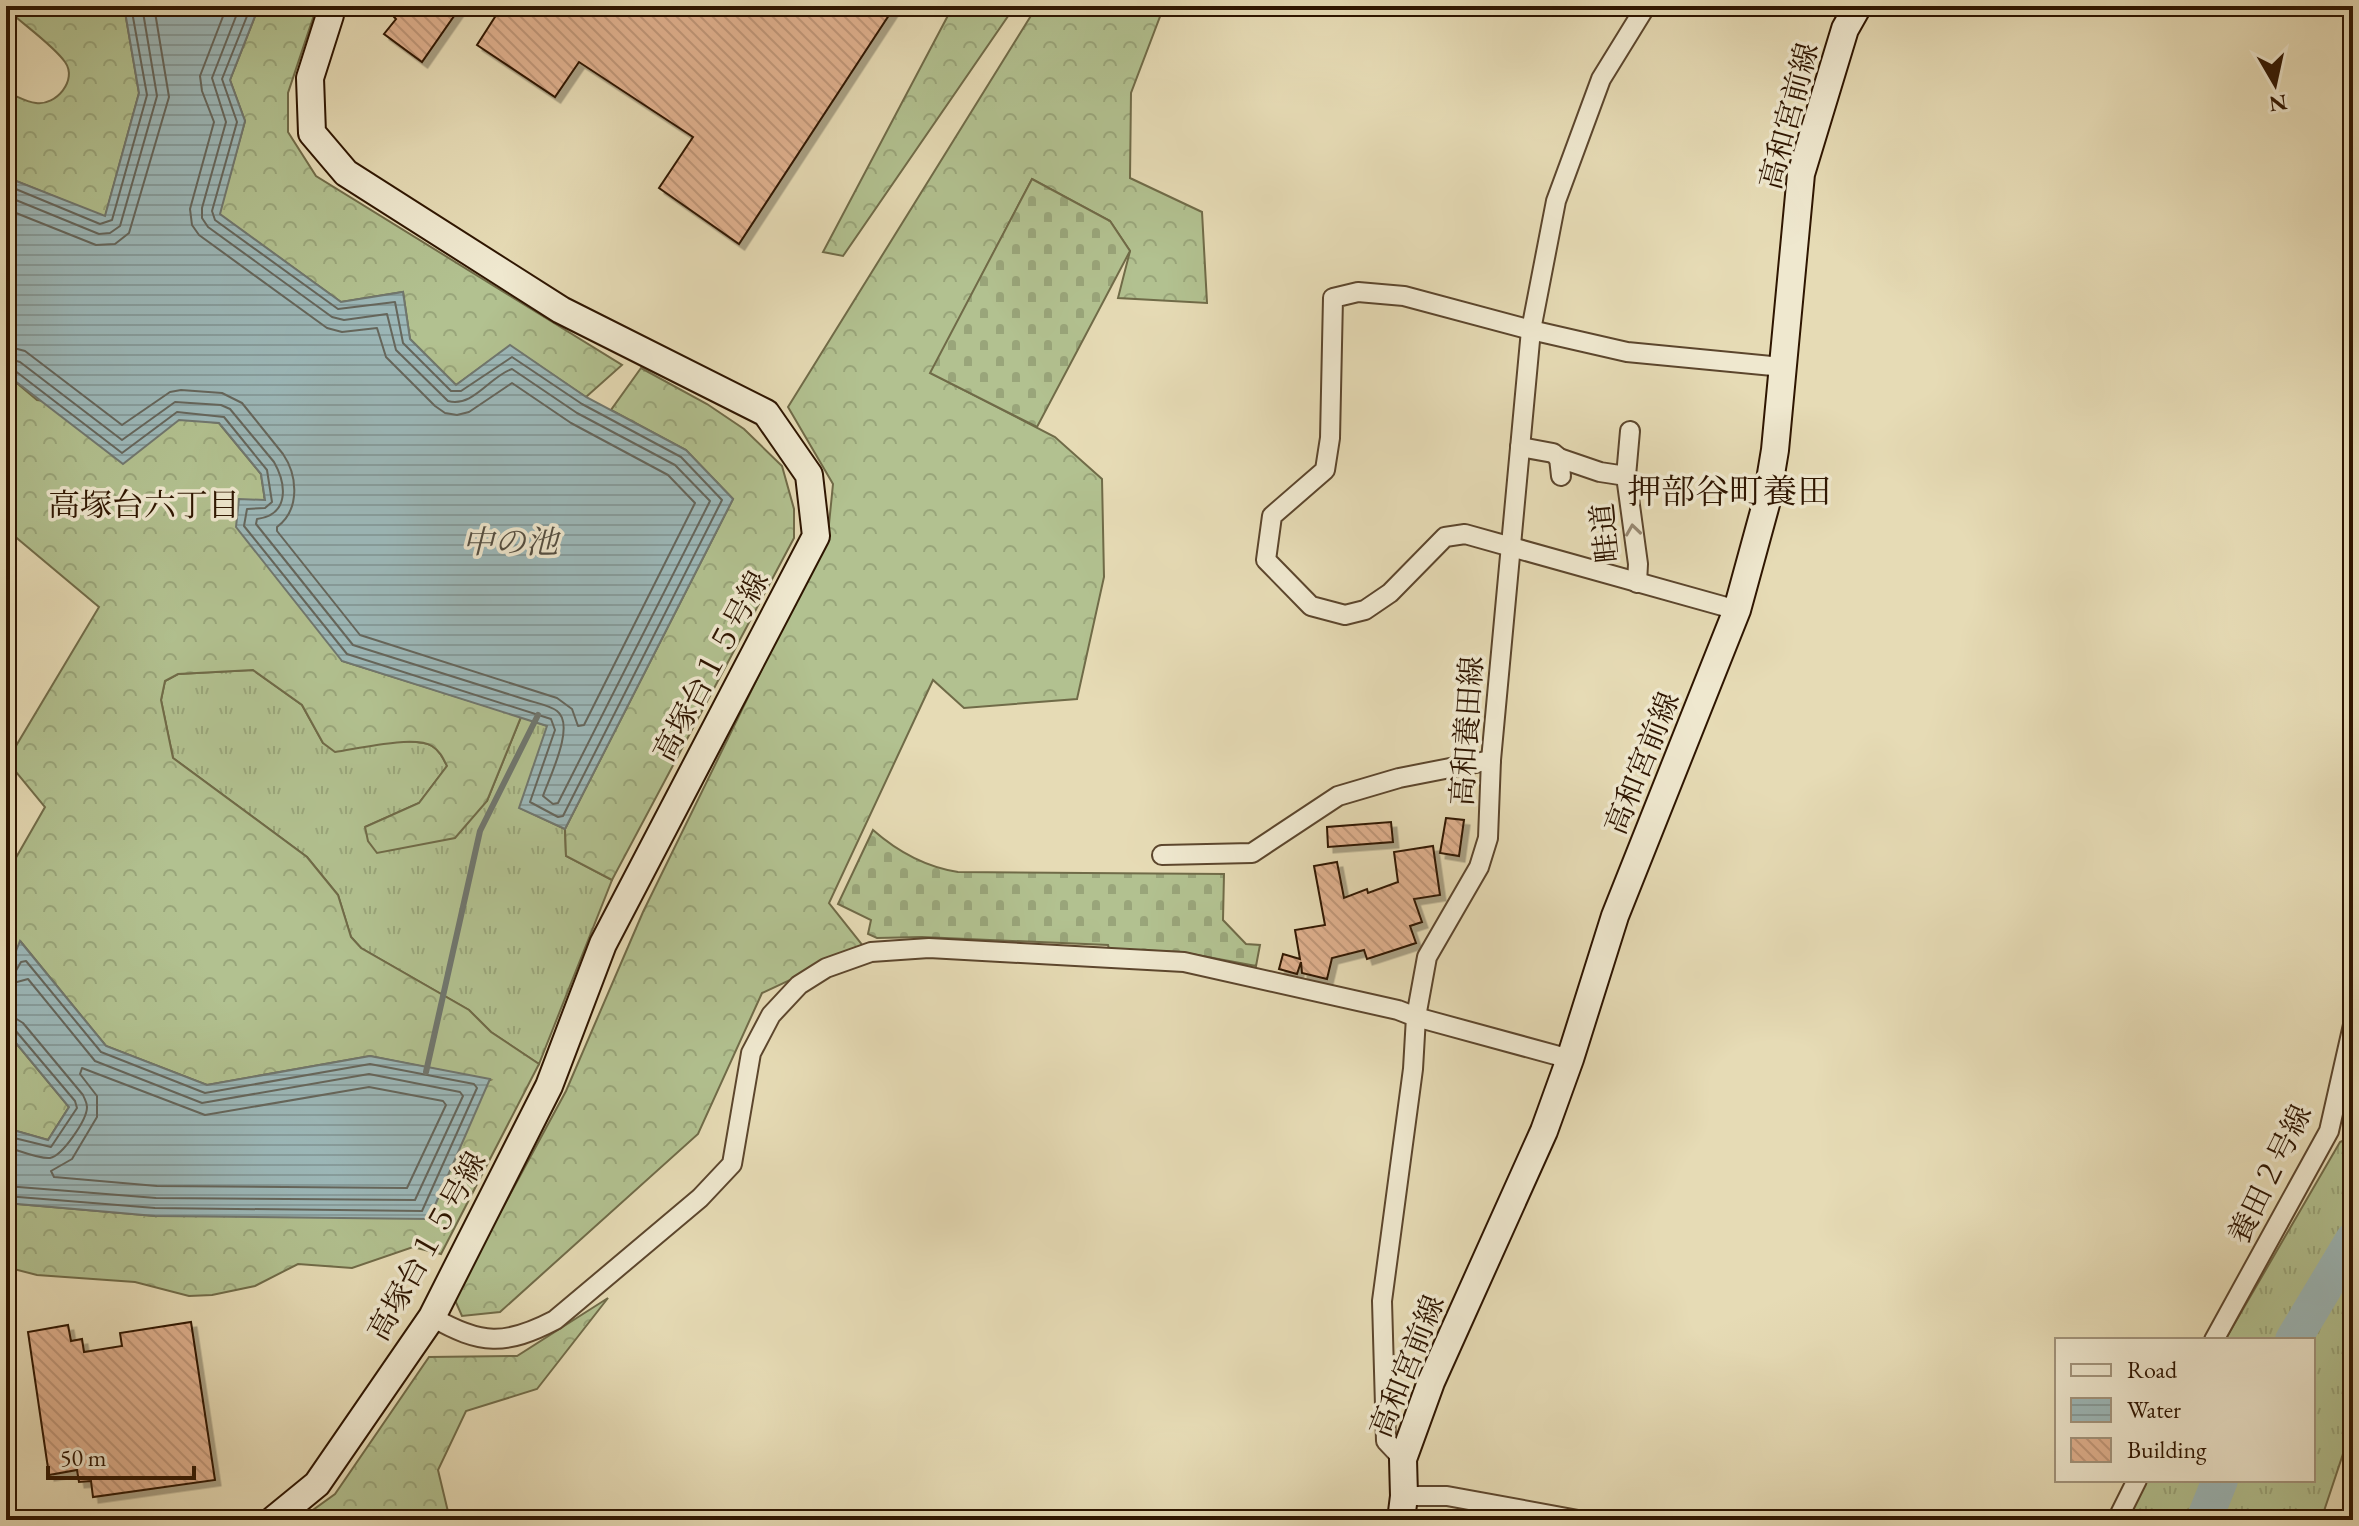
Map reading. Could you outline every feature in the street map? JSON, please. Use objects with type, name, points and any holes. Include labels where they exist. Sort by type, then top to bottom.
[{"type":"street","name":"高塚台１５号線","points":[[273,1520],[317,1484],[432,1317],[549,1086],[603,944],[816,536],[809,475],[766,413],[561,310],[346,173],[312,133],[310,78],[330,15],[330,6]]},
{"type":"street","name":"高和宮前線","points":[[1403,1508],[1403,1459],[1431,1382],[1544,1131],[1615,916],[1737,610],[1766,504],[1775,450],[1801,174],[1845,29],[1858,6]]},
{"type":"street","name":"高和養田線","points":[[1403,1459],[1386,1441],[1382,1301],[1413,1069],[1416,1017],[1427,957],[1479,867],[1488,838],[1491,760],[1531,330],[1556,201],[1601,79],[1641,7]]},
{"type":"street","points":[[1737,610],[1465,534],[1445,537],[1390,593],[1365,610],[1345,615],[1311,606],[1266,560],[1272,516],[1325,470],[1330,438],[1333,298],[1358,292],[1404,296],[1627,352],[1783,367]]},
{"type":"street","name":"畦道","points":[[1630,431],[1626,476],[1638,564],[1637,583]]},
{"type":"street","name":"畦道","points":[[1520,447],[1553,453],[1560,467],[1626,476]]},
{"type":"street","points":[[1162,855],[1252,853],[1338,796],[1399,778],[1491,760]]},
{"type":"street","points":[[432,1317],[463,1335],[487,1339],[528,1334],[555,1320],[700,1198],[732,1164],[751,1053],[771,1015],[799,985],[826,968],[871,952],[929,948],[1184,962],[1398,1010],[1570,1059]]},
{"type":"street","name":"養田２号線","points":[[2215,1338],[2329,1131],[2353,1025]]},
{"type":"street","points":[[2117,1520],[2136,1482]]},
{"type":"street","points":[[1403,1508],[1447,1496],[1578,1520]]},
{"type":"green space","points":[[8,6],[124,6],[139,93],[105,217],[6,177],[6,92],[28,101],[44,103],[63,90],[69,76],[60,56],[9,11]]},
{"type":"green space","points":[[259,6],[317,6],[288,93],[288,132],[316,176],[622,365],[586,397],[510,346],[456,385],[410,339],[403,292],[341,302],[219,214],[245,121],[230,80]]},
{"type":"green space","points":[[953,6],[1015,6],[843,256],[823,252]]},
{"type":"green space","points":[[1037,6],[1164,6],[1131,93],[1130,178],[1202,212],[1207,303],[1118,298],[1130,251],[1110,221],[1032,179],[931,373],[1055,437],[1102,479],[1104,577],[1077,699],[964,708],[933,680],[829,903],[863,946],[762,993],[698,1134],[500,1312],[462,1316],[454,1298],[566,1091],[643,912],[828,534],[833,484],[788,407]]},
{"type":"green space","points":[[1032,179],[1110,221],[1130,251],[1037,427],[930,373]]},
{"type":"green space","points":[[641,368],[707,404],[744,429],[782,466],[794,509],[794,538],[612,880],[566,856],[565,829],[733,499],[686,450],[611,410]]},
{"type":"green space","points":[[6,374],[37,400],[219,423],[261,474],[265,501],[342,661],[521,717],[487,801],[455,838],[377,853],[368,841],[365,827],[419,803],[447,766],[435,748],[424,743],[399,742],[335,752],[323,743],[302,705],[253,670],[178,674],[165,681],[161,700],[173,758],[307,857],[338,895],[351,937],[361,948],[469,1010],[491,1032],[539,1064],[441,1254],[413,1247],[352,1268],[298,1264],[255,1286],[212,1295],[189,1296],[135,1282],[37,1275],[6,1267],[6,1203],[155,1216],[490,1080],[370,1056],[207,1085],[106,1046],[21,942],[6,976],[6,875],[45,807],[7,761],[99,607],[6,529]]},
{"type":"green space","points":[[253,670],[302,705],[323,743],[424,743],[441,755],[447,766],[419,803],[365,827],[487,801],[521,717],[548,726],[520,808],[565,829],[566,856],[612,880],[539,1064],[491,1032],[469,1010],[361,948],[351,937],[338,895],[307,857],[173,758],[161,700],[165,681],[178,674]]},
{"type":"green space","points":[[873,830],[913,857],[958,872],[1224,874],[1223,920],[1246,944],[1260,945],[1256,966],[1181,952],[1109,949],[1108,945],[877,938],[868,934],[871,920],[838,904]]},
{"type":"green space","points":[[6,1031],[69,1107],[48,1140],[6,1128]]},
{"type":"green space","points":[[2353,1136],[2353,1435],[2344,1451],[2321,1520],[2127,1520],[2134,1495],[2142,1482],[2315,1482],[2315,1338],[2226,1338],[2340,1142]]},
{"type":"green space","points":[[608,1298],[537,1389],[466,1411],[438,1470],[450,1520],[299,1520],[335,1494],[429,1357],[517,1356]]},
{"type":"water","name":"中の池","points":[[124,6],[259,6],[230,80],[245,121],[220,214],[341,302],[403,292],[410,339],[456,385],[510,345],[586,397],[686,450],[733,499],[565,829],[519,808],[547,726],[342,661],[236,527],[239,499],[265,500],[261,474],[219,423],[179,420],[123,464],[6,374],[6,177],[105,216],[139,93]]},
{"type":"water","points":[[20,941],[106,1046],[207,1085],[370,1056],[490,1079],[429,1219],[155,1216],[6,1203],[6,1128],[48,1140],[69,1107],[6,1031],[6,976]]},
{"type":"building","points":[[384,6],[461,6],[422,62],[384,34],[396,19]]},
{"type":"building","points":[[502,6],[895,6],[739,244],[659,188],[693,137],[579,62],[555,97],[477,45]]},
{"type":"building","points":[[1446,818],[1464,820],[1459,856],[1440,853]]},
{"type":"building","points":[[1391,822],[1393,842],[1328,847],[1327,827]]},
{"type":"building","points":[[1433,846],[1440,895],[1414,899],[1422,922],[1410,926],[1416,943],[1367,959],[1364,950],[1332,958],[1327,979],[1302,973],[1301,962],[1297,974],[1279,969],[1283,954],[1300,959],[1295,930],[1325,925],[1314,866],[1337,862],[1344,898],[1398,882],[1394,852]]},
{"type":"building","points":[[191,1322],[215,1480],[93,1497],[91,1481],[79,1482],[77,1470],[49,1475],[28,1332],[68,1325],[71,1341],[82,1339],[84,1352],[122,1346],[120,1333]]},
{"type":"waterway","points":[[426,1072],[480,831],[538,715]]},
{"type":"waterway","points":[[2294,1338],[2353,1240]]},
{"type":"waterway","points":[[2204,1520],[2219,1482]]},
{"type":"district","name":"押部谷町養田","points":[[1729,491]]},
{"type":"district","name":"高塚台六丁目","points":[[144,505]]}]
